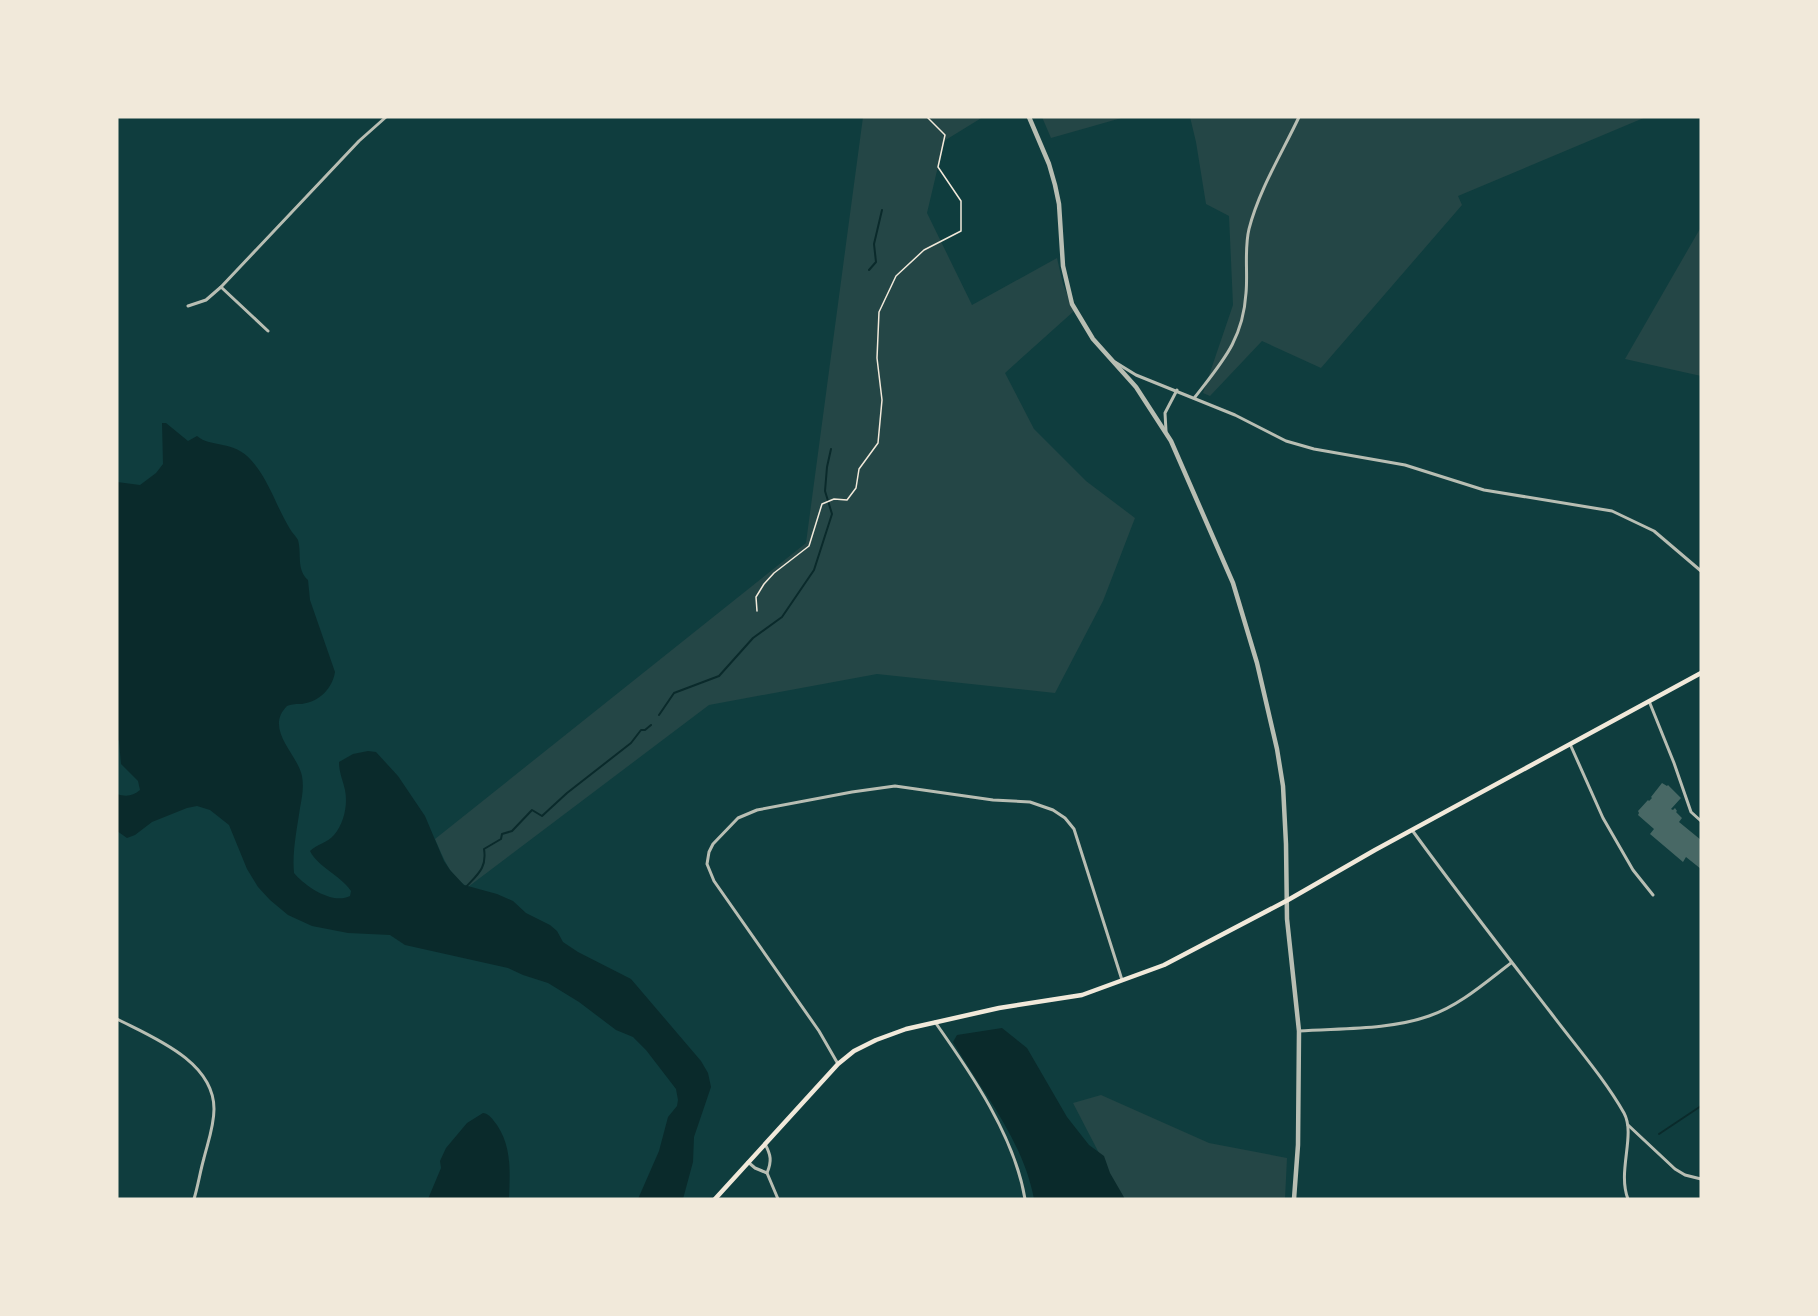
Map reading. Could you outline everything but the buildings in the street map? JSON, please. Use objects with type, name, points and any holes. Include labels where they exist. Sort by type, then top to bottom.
[{"type":"main road","points":[[715,1199],[838,1064],[854,1051],[906,1029],[999,1008],[1082,995],[1164,965],[1288,900],[1701,673]]},
{"type":"street","points":[[188,306],[206,300],[220,287],[359,141],[386,117]]},
{"type":"street","points":[[1029,117],[1049,164],[1055,185],[1059,204],[1063,266],[1072,304],[1094,339],[1136,387],[1166,431],[1233,583],[1254,652],[1277,749],[1283,786],[1287,919],[1299,1031],[1298,1145],[1294,1199]]},
{"type":"street","points":[[1195,397],[1234,345],[1241,329],[1246,293],[1248,233],[1254,211],[1299,117]]},
{"type":"street","points":[[220,287],[268,331]]},
{"type":"street","points":[[1115,362],[1136,375],[1195,397],[1286,441],[1314,449],[1405,465],[1484,490],[1612,511],[1654,531],[1701,571]]},
{"type":"street","points":[[1166,431],[1165,413],[1177,390]]},
{"type":"street","points":[[1649,701],[1691,812],[1701,821]]},
{"type":"street","points":[[1570,744],[1603,818],[1633,870],[1653,895]]},
{"type":"street","points":[[838,1064],[819,1031],[714,881],[706,864],[713,844],[738,818],[757,810],[895,786],[993,800],[1030,802],[1053,810],[1065,818],[1074,829],[1122,981]]},
{"type":"street","points":[[1412,830],[1594,1069],[1628,1125],[1676,1169],[1685,1175],[1701,1179]]},
{"type":"street","points":[[1299,1031],[1382,1025],[1431,1016],[1471,993],[1512,963]]},
{"type":"street","points":[[117,1019],[172,1047],[186,1058],[206,1081],[212,1094],[214,1108],[212,1130],[194,1199]]},
{"type":"street","points":[[935,1022],[957,1053],[1002,1133],[1017,1171],[1024,1199]]},
{"type":"street","points":[[1628,1125],[1623,1180],[1628,1199]]},
{"type":"street","points":[[765,1143],[772,1163],[767,1173]]},
{"type":"street","points":[[748,1162],[767,1173],[778,1199]]},
{"type":"path","points":[[757,611],[756,597],[764,584],[774,573],[809,546],[822,504],[834,499],[847,500],[856,488],[859,469],[878,443],[882,400],[877,358],[879,312],[896,276],[924,250],[961,231],[961,201],[938,167],[945,135],[927,117]]},
{"type":"shaded area","points":[[863,117],[983,117],[944,141],[927,213],[972,305],[1057,258],[1063,284],[1074,311],[1005,373],[1034,429],[1086,481],[1135,518],[1103,601],[1055,693],[877,674],[709,705],[468,887],[456,878],[435,839],[806,543]]},
{"type":"shaded area","points":[[1042,117],[1125,117],[1051,138]]},
{"type":"shaded area","points":[[1190,117],[1646,117],[1458,196],[1462,205],[1321,368],[1262,341],[1210,396],[1203,393],[1233,305],[1229,216],[1206,204]]},
{"type":"shaded area","points":[[1701,227],[1701,376],[1625,359]]},
{"type":"shaded area","points":[[162,423],[166,423],[188,441],[197,436],[209,442],[237,449],[251,460],[263,476],[285,520],[298,540],[302,571],[308,580],[310,600],[335,672],[328,689],[320,697],[302,704],[287,706],[279,723],[280,732],[299,767],[303,780],[294,849],[294,873],[319,893],[335,898],[350,896],[351,891],[346,885],[318,862],[310,851],[331,838],[343,819],[346,796],[339,762],[353,754],[376,752],[398,776],[425,816],[444,861],[464,885],[513,901],[526,913],[550,925],[557,931],[563,942],[578,952],[631,979],[701,1061],[708,1073],[711,1087],[694,1137],[693,1162],[683,1199],[638,1199],[659,1151],[668,1117],[677,1106],[678,1100],[676,1089],[633,1037],[616,1030],[579,1002],[548,983],[508,968],[405,945],[390,935],[348,933],[312,926],[288,915],[258,887],[247,869],[229,825],[210,810],[197,806],[187,808],[152,822],[127,838],[117,831],[117,794],[135,794],[140,790],[138,781],[121,764],[117,739],[117,482],[140,485],[156,473],[163,464]]},
{"type":"shaded area","points":[[1002,1028],[1027,1048],[1067,1117],[1089,1145],[1104,1156],[1110,1173],[1125,1199],[1034,1199],[1029,1177],[1011,1137],[953,1042],[957,1035]]},
{"type":"shaded area","points":[[1101,1095],[1209,1143],[1287,1158],[1285,1199],[1063,1199],[1101,1157],[1073,1103]]},
{"type":"shaded area","points":[[483,1113],[497,1125],[508,1151],[509,1199],[428,1199],[441,1168],[440,1161],[446,1148],[467,1123]]},
{"type":"waterway","points":[[869,270],[876,262],[874,244],[882,210]]},
{"type":"waterway","points":[[659,715],[674,693],[719,676],[753,638],[782,617],[814,570],[832,514],[825,491],[831,449]]},
{"type":"waterway","points":[[466,887],[483,866],[484,849],[501,839],[502,834],[512,831],[532,810],[542,816],[567,793],[631,743],[641,730],[651,725]]},
{"type":"waterway","points":[[1659,1134],[1701,1106]]}]
